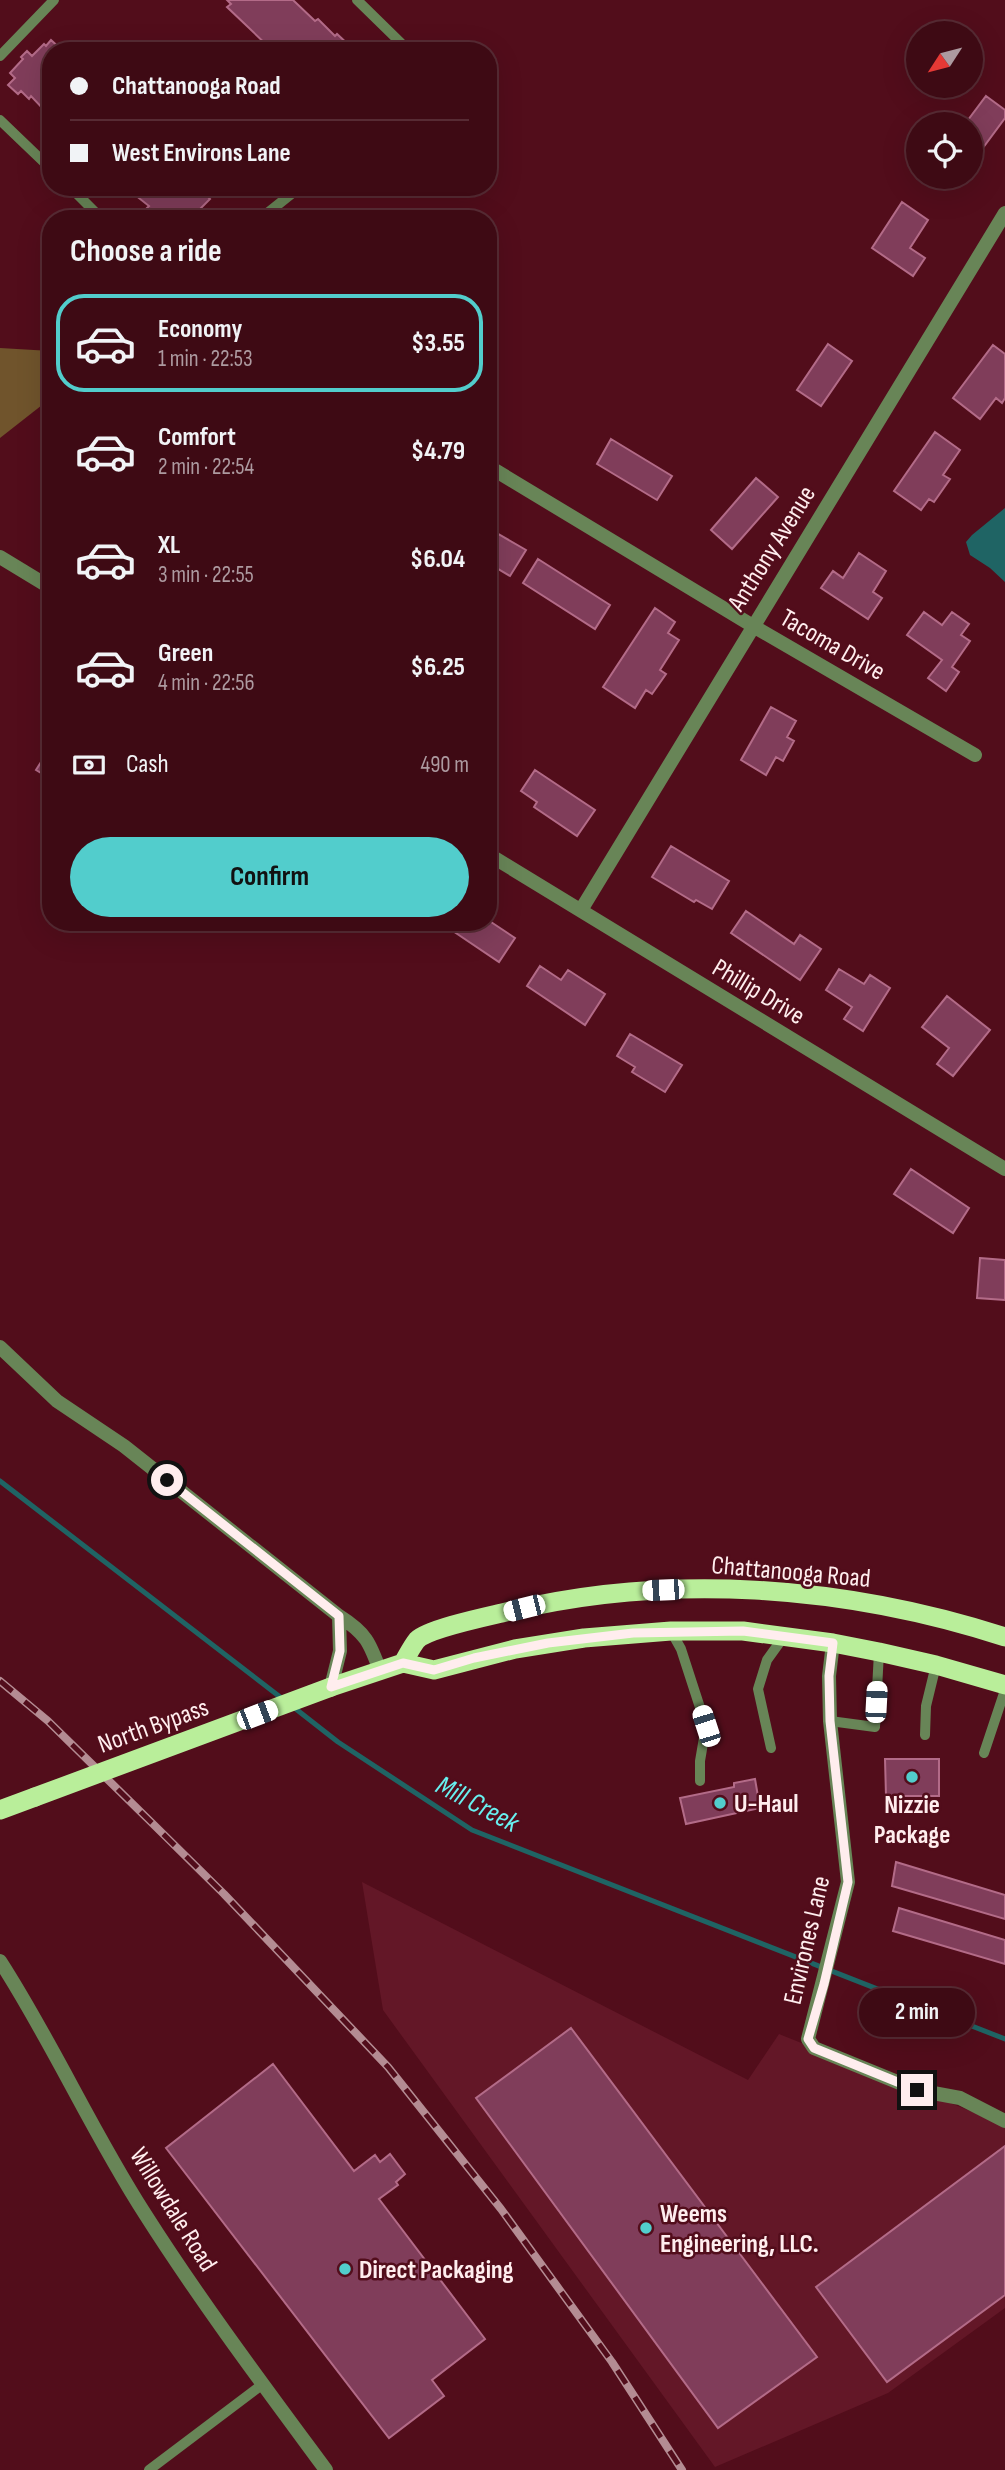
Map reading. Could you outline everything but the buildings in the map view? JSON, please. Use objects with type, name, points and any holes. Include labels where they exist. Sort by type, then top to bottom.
[{"type":"highway","name":"Chattanooga Road","points":[[403,1663],[418,1638],[462,1623],[553,1601],[647,1591],[745,1590],[844,1599],[940,1618],[1005,1637]]},
{"type":"highway","points":[[403,1663],[434,1670],[474,1658],[548,1643],[671,1630],[743,1631],[785,1635],[878,1652],[936,1665],[1005,1687]]},
{"type":"highway","name":"North Bypass","points":[[0,1811],[331,1687],[403,1663]]},
{"type":"street","name":"Anthony Avenue","points":[[580,910],[1005,213]]},
{"type":"street","name":"Tacoma Drive","points":[[497,471],[975,755]]},
{"type":"street","points":[[0,557],[42,583]]},
{"type":"street","name":"Phillip Drive","points":[[497,859],[1005,1169]]},
{"type":"street","points":[[0,1347],[58,1401],[124,1447],[356,1627],[369,1641],[380,1671]]},
{"type":"street","points":[[331,1687],[340,1651],[339,1616]]},
{"type":"street","name":"Environes Lane","points":[[833,1643],[829,1676],[830,1721],[848,1882],[808,2039],[814,2048],[917,2090],[960,2098],[1005,2121]]},
{"type":"street","name":"Willowdale Road","points":[[0,1961],[23,1997],[144,2213],[326,2470]]},
{"type":"lane","points":[[0,56],[54,0]]},
{"type":"lane","points":[[357,0],[400,42]]},
{"type":"lane","points":[[0,120],[42,160]]},
{"type":"lane","points":[[79,196],[94,210]]},
{"type":"lane","points":[[271,210],[289,196]]},
{"type":"lane","points":[[671,1630],[681,1649],[706,1726],[700,1781]]},
{"type":"lane","points":[[771,1748],[758,1689],[767,1660],[785,1635]]},
{"type":"lane","points":[[830,1721],[875,1727],[878,1652]]},
{"type":"lane","points":[[925,1735],[926,1706],[936,1665]]},
{"type":"lane","points":[[984,1753],[1005,1687]]},
{"type":"lane","points":[[149,2470],[263,2384]]},
{"type":"shaded area","points":[[0,348],[42,350],[42,405],[0,438]]},
{"type":"shaded area","points":[[362,1882],[748,2080],[779,2034],[1005,2125],[1005,2308],[888,2393],[715,2467],[383,2010]]},
{"type":"water","points":[[1005,508],[1005,582],[970,555],[966,542]]},
{"type":"waterway","name":"Mill Creek","points":[[0,1481],[284,1700]]},
{"type":"waterway","name":"Mill Creek","points":[[292,1706],[338,1742],[472,1830],[1005,2039]]},
{"type":"railway","points":[[0,1681],[48,1721],[224,1894],[388,2067],[501,2209],[612,2362],[682,2470]]},
{"type":"place","name":"Nizzie Package","points":[[912,1777]]},
{"type":"place","name":"U-Haul","points":[[720,1803]]},
{"type":"place","name":"Weems Engineering, LLC.","points":[[646,2228]]},
{"type":"place","name":"Direct Packaging","points":[[345,2269]]},
{"type":"route","points":[[167,1480],[339,1616],[340,1651],[331,1687],[403,1663],[434,1670],[514,1649],[633,1633],[671,1630],[743,1631],[833,1643],[829,1676],[830,1721],[848,1882],[808,2039],[814,2048],[917,2090]]}]
